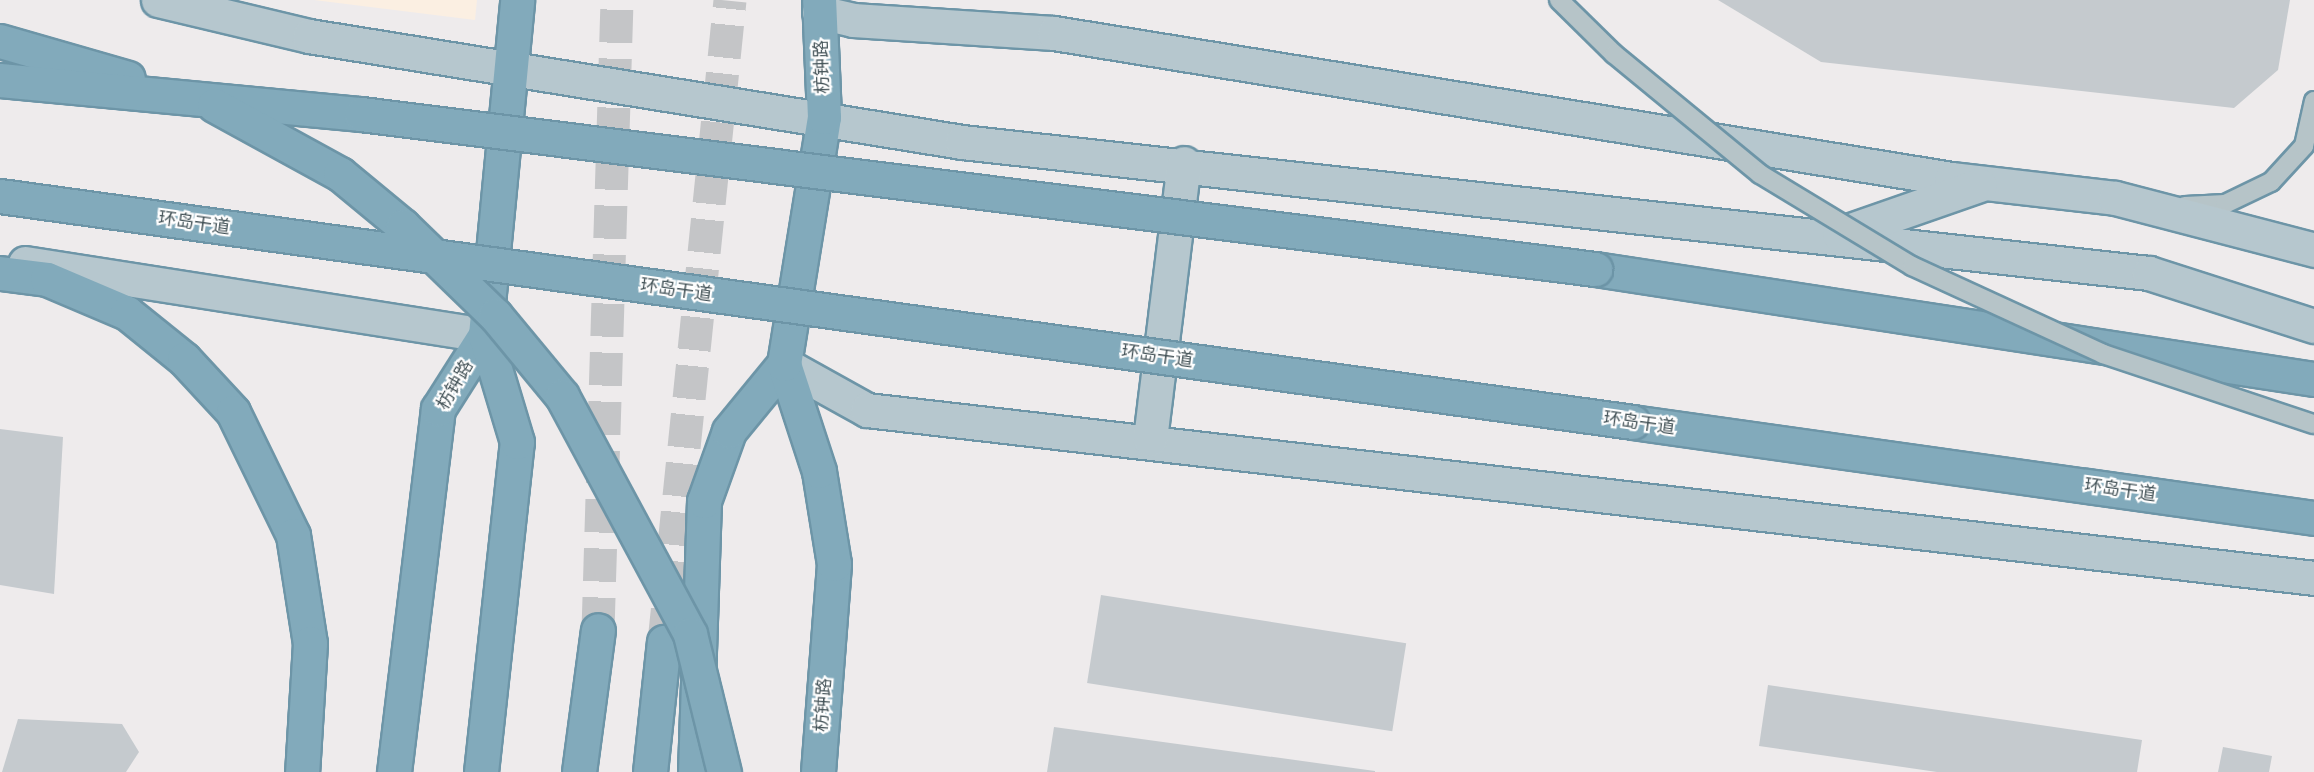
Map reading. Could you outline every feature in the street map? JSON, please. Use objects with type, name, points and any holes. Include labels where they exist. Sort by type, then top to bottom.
[{"type":"highway","name":"枋钟路","points":[[394,772],[438,409],[485,334],[513,70],[517,0]]},
{"type":"highway","name":"枋钟路","points":[[818,772],[834,564],[819,471],[784,364],[824,117],[819,6]]},
{"type":"highway","points":[[0,41],[215,105],[340,174],[495,315],[562,396],[690,634],[724,772]]},
{"type":"highway","points":[[0,80],[361,114],[1595,270],[2314,379]]},
{"type":"highway","name":"环岛干道","points":[[0,196],[2314,518]]},
{"type":"highway","points":[[0,273],[47,279],[127,313],[184,358],[234,412],[293,535],[310,644],[302,772]]},
{"type":"highway","points":[[481,772],[517,442],[485,334]]},
{"type":"highway","points":[[695,772],[704,501],[729,431],[784,364]]},
{"type":"highway","points":[[579,772],[598,630]]},
{"type":"highway","points":[[650,772],[664,642]]},
{"type":"main road","points":[[158,0],[309,36],[513,70],[824,117],[962,142],[1184,163],[2150,273],[2314,326]]},
{"type":"main road","points":[[819,6],[853,20],[1054,33],[1984,183],[2115,198],[2314,250]]},
{"type":"main road","points":[[1150,439],[1184,163]]},
{"type":"main road","points":[[1829,237],[1984,183]]},
{"type":"main road","points":[[0,259],[485,334]]},
{"type":"main road","points":[[784,364],[867,410],[1150,439],[2314,578]]},
{"type":"lane","points":[[1559,0],[1614,54],[1760,174],[1912,266],[2103,354],[2314,424]]},
{"type":"lane","points":[[2115,198],[2193,207],[2250,195],[2291,164],[2304,146],[2314,101]]},
{"type":"shaded area","points":[[314,0],[477,0],[475,20]]},
{"type":"building","points":[[1718,0],[2290,0],[2278,70],[2234,108],[1821,62]]},
{"type":"building","points":[[0,429],[63,437],[54,594],[0,585]]},
{"type":"building","points":[[1101,595],[1406,643],[1392,731],[1087,683]]},
{"type":"building","points":[[1768,685],[2142,740],[2137,772],[1937,772],[1759,746]]},
{"type":"building","points":[[18,719],[122,724],[139,752],[126,772],[2,772]]},
{"type":"building","points":[[1054,727],[1375,771],[1375,772],[1047,772]]},
{"type":"building","points":[[2223,747],[2272,756],[2269,772],[2218,772]]},
{"type":"tunnel","points":[[598,630],[617,0]]},
{"type":"tunnel","points":[[664,642],[730,0]]}]
